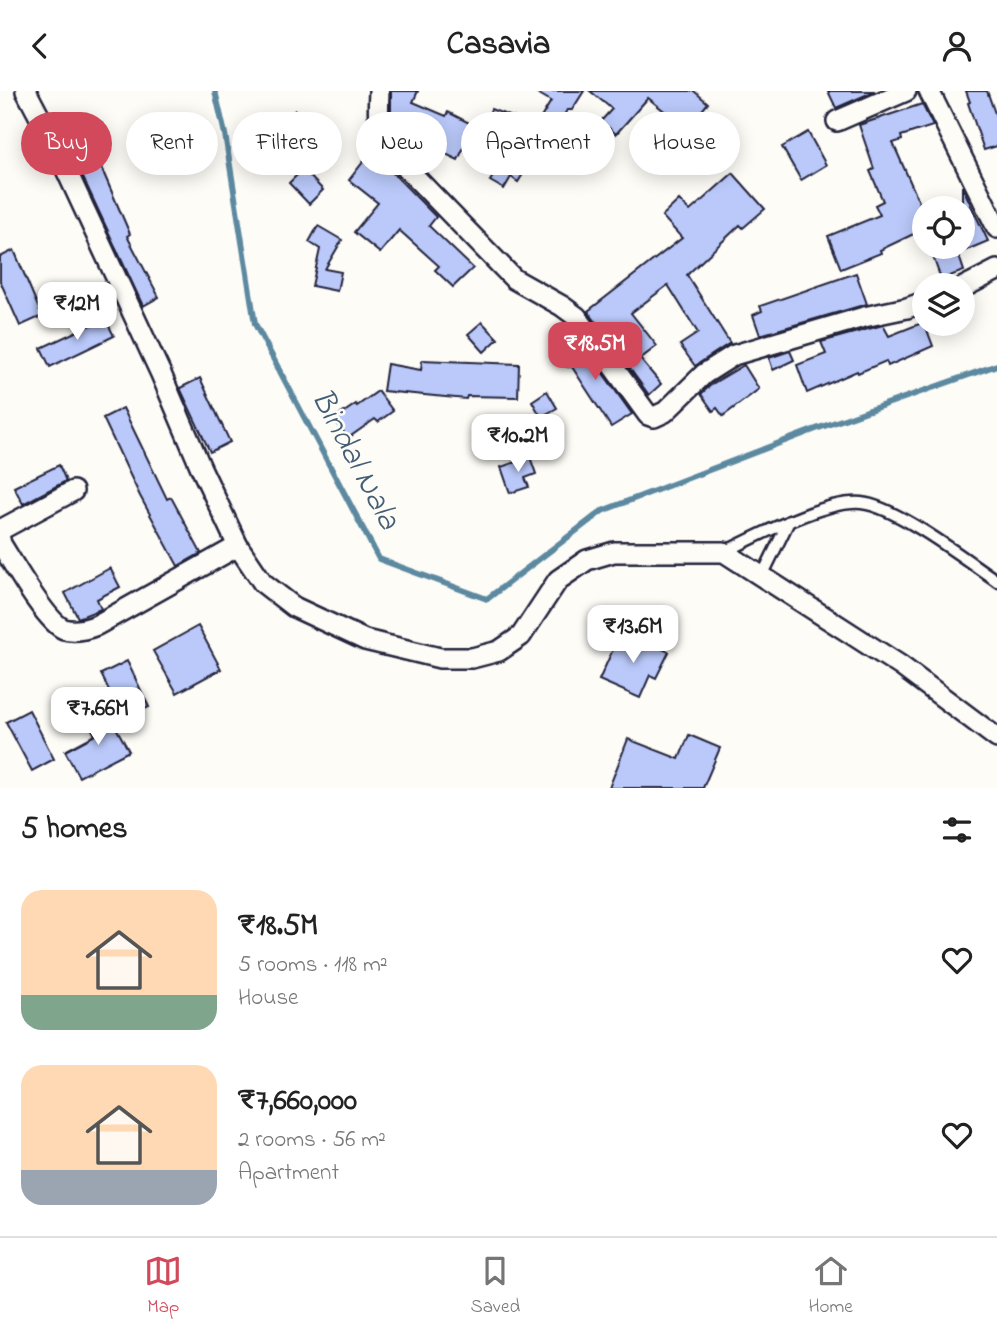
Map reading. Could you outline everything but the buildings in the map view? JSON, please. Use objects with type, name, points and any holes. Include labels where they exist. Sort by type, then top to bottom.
[{"type":"street","points":[[26,91],[55,146],[156,362],[238,546],[263,583],[294,607],[365,640],[440,658],[472,658],[499,651],[521,636],[558,580],[587,559],[614,552],[724,552],[901,666],[997,738]]},
{"type":"street","points":[[379,91],[377,122],[386,148],[514,279],[577,317],[648,415],[654,417],[665,412],[704,374],[734,355],[864,317],[912,306]]},
{"type":"street","points":[[837,121],[906,91]]},
{"type":"street","points":[[929,91],[997,228]]},
{"type":"street","points":[[975,281],[997,270]]},
{"type":"street","points":[[0,533],[2,529],[74,491]]},
{"type":"street","points":[[0,539],[43,609],[56,624],[66,630],[84,630],[97,625],[238,546]]},
{"type":"lane","points":[[724,552],[790,521],[839,505],[859,503],[873,505],[917,527],[997,581]]},
{"type":"lane","points":[[762,576],[790,521]]},
{"type":"waterway","name":"Bindal Nala","points":[[215,91],[225,134],[255,324],[379,559],[487,599],[602,511],[816,429],[997,365]]}]
